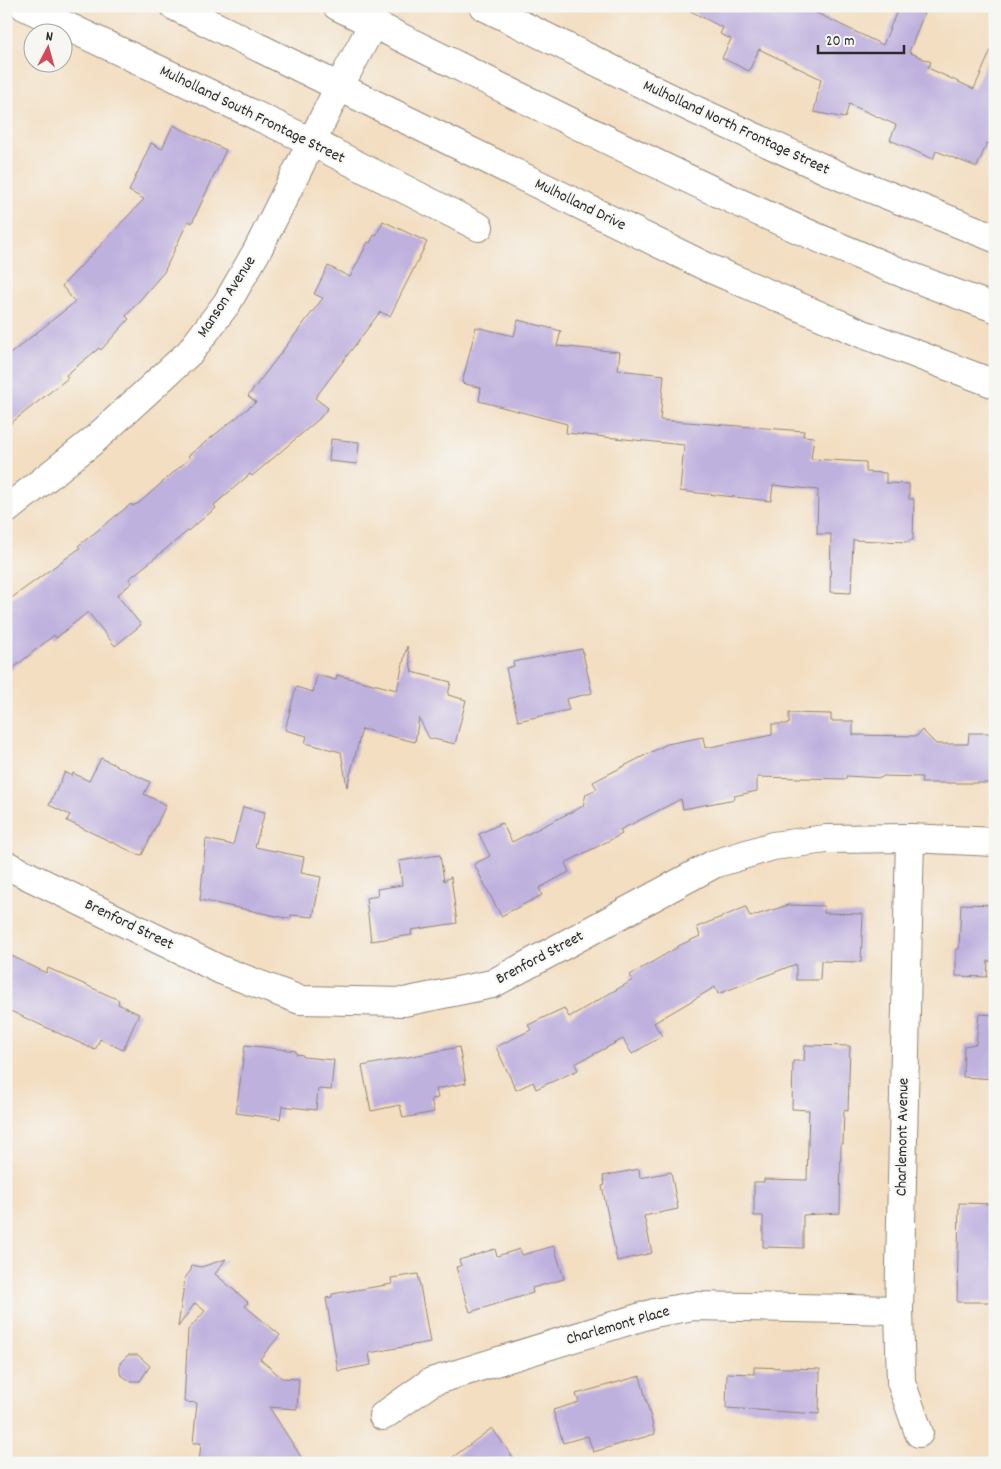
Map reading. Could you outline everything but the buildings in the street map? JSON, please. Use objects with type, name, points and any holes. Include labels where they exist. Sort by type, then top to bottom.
[{"type":"street","name":"Mulholland South Frontage Street","points":[[24,6],[312,142],[479,227]]},
{"type":"street","name":"Mulholland Drive","points":[[174,6],[712,269],[862,334],[995,384]]},
{"type":"street","points":[[337,6],[551,113],[744,205],[890,268],[995,308]]},
{"type":"street","name":"Mulholland North Frontage Street","points":[[483,6],[691,108],[842,178],[995,238]]},
{"type":"street","name":"Manson Avenue","points":[[6,510],[94,440],[190,352],[227,303],[258,250],[339,87],[374,24]]},
{"type":"street","name":"Brenford Street","points":[[6,865],[222,970],[300,1000],[404,1002],[492,984],[714,864],[773,846],[826,839],[910,838],[995,842]]},
{"type":"street","name":"Charlemont Avenue","points":[[910,838],[899,1310],[901,1382],[919,1434]]},
{"type":"street","name":"Charlemont Place","points":[[383,1416],[431,1382],[654,1313],[694,1306],[899,1310]]}]
